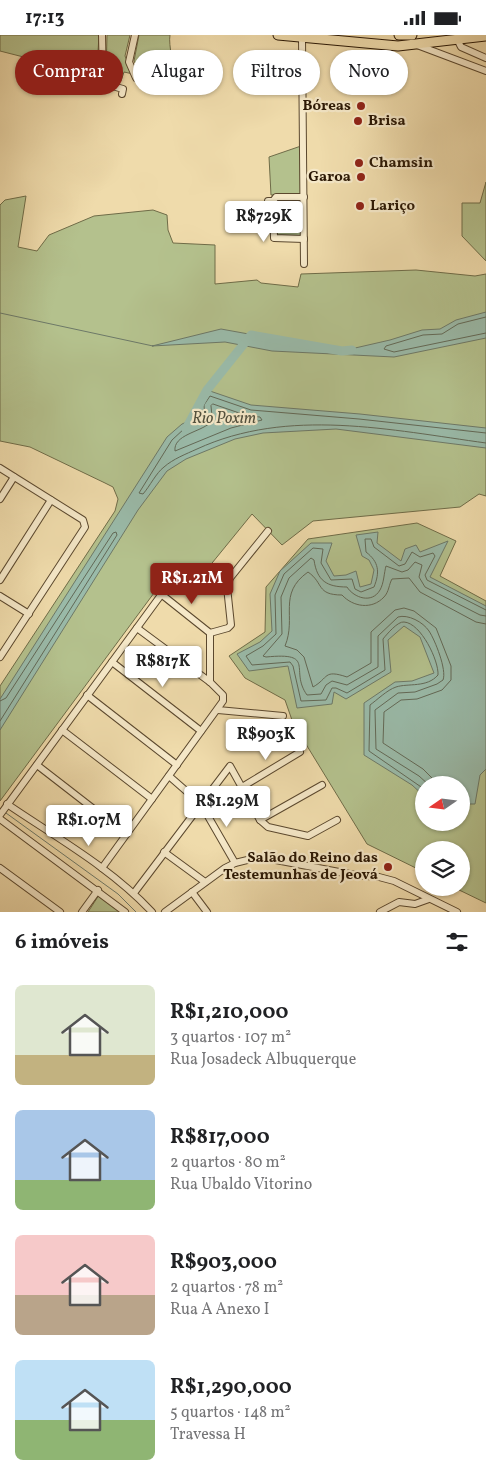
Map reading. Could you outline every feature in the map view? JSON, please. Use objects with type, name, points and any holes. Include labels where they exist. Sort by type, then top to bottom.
[{"type":"main road","points":[[278,35],[398,46],[486,35]]},
{"type":"main road","points":[[399,35],[412,35]]},
{"type":"street","points":[[102,35],[102,50]]},
{"type":"street","points":[[133,70],[130,62],[135,35]]},
{"type":"street","points":[[302,38],[304,264]]},
{"type":"street","points":[[457,39],[461,47],[486,58]]},
{"type":"street","points":[[416,45],[486,71]]},
{"type":"street","points":[[304,197],[276,197],[270,201],[274,238],[304,239]]},
{"type":"street","points":[[0,468],[82,520],[85,525],[29,614],[1,653]]},
{"type":"street","points":[[0,499],[14,477]]},
{"type":"street","points":[[0,580],[51,500]]},
{"type":"street","points":[[210,633],[228,628],[231,625],[227,587],[230,578],[268,531]]},
{"type":"street","points":[[0,815],[180,569]]},
{"type":"street","points":[[161,594],[210,633]]},
{"type":"street","points":[[0,595],[29,614]]},
{"type":"street","points":[[102,868],[218,710],[224,698],[210,682],[137,628]]},
{"type":"street","points":[[210,633],[210,682]]},
{"type":"street","points":[[112,662],[201,731]]},
{"type":"street","points":[[87,695],[177,765]]},
{"type":"street","points":[[218,710],[283,716]]},
{"type":"street","points":[[62,731],[152,799]]},
{"type":"street","points":[[242,787],[300,753]]},
{"type":"street","points":[[37,765],[126,834]]},
{"type":"street","points":[[134,893],[230,766],[260,819],[273,829],[308,836],[337,820]]},
{"type":"street","points":[[169,776],[201,804],[235,863]]},
{"type":"street","points":[[260,819],[322,785]]},
{"type":"street","points":[[7,804],[102,868],[134,893],[152,912]]},
{"type":"street","points":[[0,819],[98,890],[125,912]]},
{"type":"street","points":[[164,852],[205,882]]},
{"type":"street","points":[[164,912],[235,863],[260,857],[394,881],[446,909],[457,912]]},
{"type":"street","points":[[0,868],[60,912]]},
{"type":"street","points":[[82,912],[98,890]]},
{"type":"street","points":[[192,892],[207,912]]},
{"type":"street","points":[[380,912],[399,902],[415,905],[430,899]]},
{"type":"green space","points":[[0,35],[99,35],[98,50],[15,50],[15,55],[0,51]]},
{"type":"green space","points":[[107,35],[130,35],[125,56],[133,74],[124,72],[123,75],[123,50],[107,50]]},
{"type":"green space","points":[[139,35],[170,35],[171,50],[136,50]]},
{"type":"green space","points":[[301,146],[301,195],[271,195],[269,157]]},
{"type":"green space","points":[[486,182],[486,261],[462,236],[462,203],[480,203]]},
{"type":"green space","points":[[26,196],[18,247],[37,251],[49,235],[94,216],[153,210],[167,215],[168,230],[173,243],[215,245],[215,284],[257,280],[261,283],[298,287],[301,274],[416,270],[475,276],[486,274],[486,496],[479,494],[460,507],[313,521],[282,545],[252,514],[208,568],[203,569],[182,565],[171,570],[0,801],[0,686],[115,511],[118,499],[113,487],[105,483],[30,447],[0,441],[0,205],[5,200]]},
{"type":"green space","points":[[276,202],[302,202],[301,236],[277,236]]},
{"type":"green space","points":[[417,523],[456,541],[440,576],[486,601],[486,903],[470,895],[470,841],[415,841],[415,868],[367,844],[293,723],[285,700],[245,678],[229,656],[265,632],[266,587],[308,539]]},
{"type":"green space","points":[[99,895],[121,912],[88,912]]},
{"type":"water","points":[[486,312],[486,338],[394,357],[272,351],[225,342],[152,346],[221,329],[342,351],[390,340],[422,330],[440,329],[456,320]]},
{"type":"water","name":"Rio Poxim","points":[[207,390],[251,405],[360,414],[486,428],[486,448],[336,429],[263,433],[235,439],[186,459],[167,471],[138,510],[0,730],[0,699],[167,437],[182,424],[201,416],[198,405]]},
{"type":"water","points":[[378,532],[377,543],[401,561],[405,549],[416,545],[420,552],[448,541],[430,577],[486,606],[486,769],[480,775],[475,804],[470,804],[470,776],[415,776],[415,788],[364,755],[364,703],[395,682],[412,681],[434,673],[420,637],[404,626],[388,640],[391,672],[346,699],[334,692],[332,704],[297,708],[288,666],[249,671],[237,654],[260,642],[272,631],[270,594],[280,571],[311,543],[332,543],[326,561],[334,576],[346,575],[356,571],[360,587],[371,584],[374,570],[369,560],[362,556],[356,535]]},
{"type":"waterway","points":[[0,313],[153,346]]},
{"type":"waterway","name":"Rio Poxim","points":[[186,429],[207,390],[251,335],[342,351],[352,350]]},
{"type":"waterway","points":[[6,813],[118,894],[136,912]]},
{"type":"place","name":"Bóreas","points":[[361,106]]},
{"type":"place","name":"Brisa","points":[[358,121]]},
{"type":"place","name":"Chamsin","points":[[359,163]]},
{"type":"place","name":"Garoa","points":[[361,177]]},
{"type":"place","name":"Lariço","points":[[360,206]]},
{"type":"place","name":"Salão do Reino das Testemunhas de Jeová","points":[[388,867]]}]
